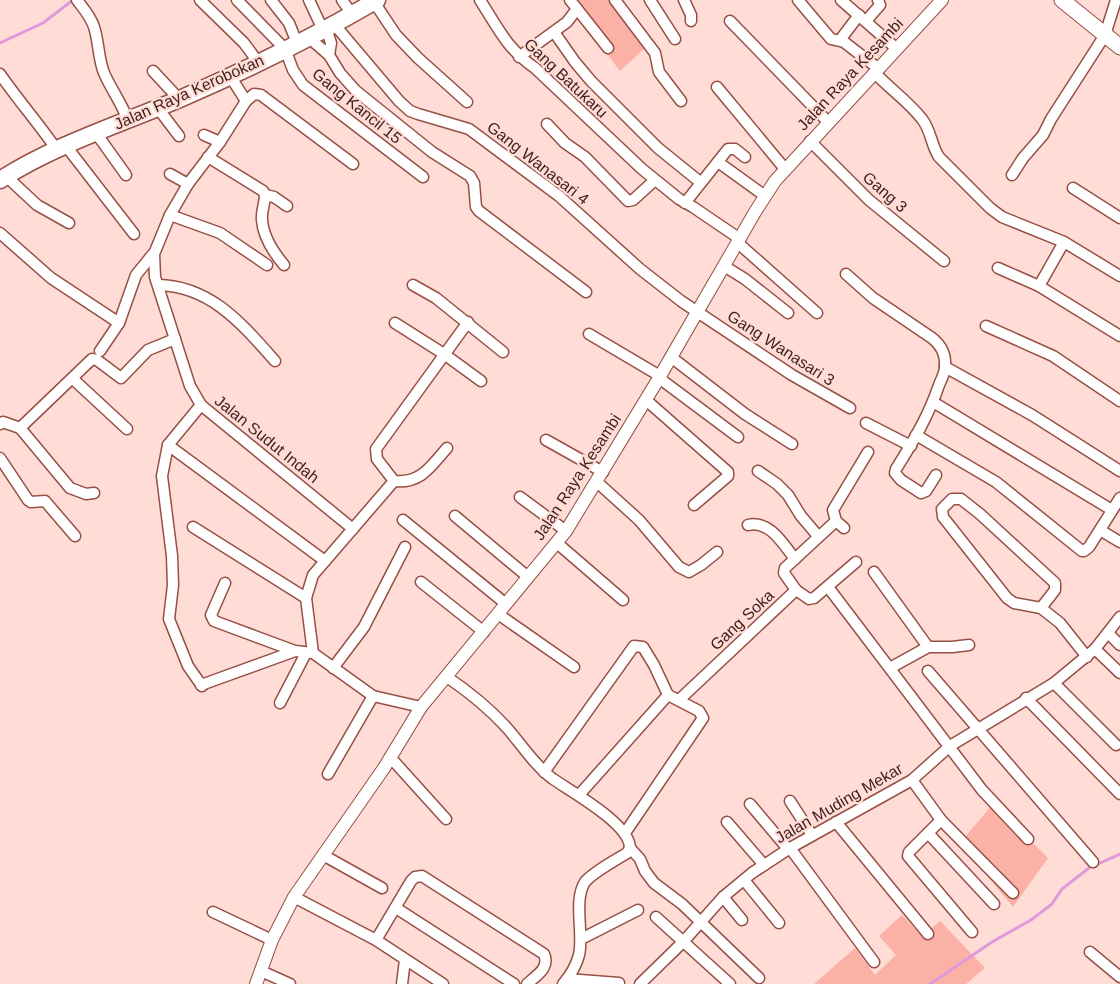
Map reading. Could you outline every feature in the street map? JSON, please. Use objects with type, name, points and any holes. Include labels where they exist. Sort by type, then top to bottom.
[{"type":"main road","points":[[1062,0],[1120,47]]},
{"type":"main road","name":"Jalan Raya Kerobokan","points":[[3,178],[127,118],[234,81],[256,59],[304,33],[346,6],[373,1]]},
{"type":"street","points":[[77,0],[95,28],[100,61],[122,102],[127,118]]},
{"type":"street","points":[[200,0],[244,43],[256,59]]},
{"type":"street","points":[[237,0],[267,29],[304,33],[331,43],[329,55]]},
{"type":"street","points":[[271,0],[329,55],[340,73],[356,91],[432,152],[470,176],[474,183],[476,207],[479,211],[586,292]]},
{"type":"street","points":[[304,33],[309,0]]},
{"type":"street","name":"Gang Batukaru","points":[[480,0],[509,47],[519,57],[535,68],[642,170],[739,241],[817,314]]},
{"type":"street","points":[[615,0],[655,53],[659,72],[681,101]]},
{"type":"street","points":[[650,0],[675,39]]},
{"type":"street","points":[[684,0],[691,15],[691,21]]},
{"type":"street","points":[[798,0],[834,41],[840,40],[862,18],[880,5],[878,0]]},
{"type":"street","points":[[841,0],[897,49]]},
{"type":"street","name":"Jalan Raya Kesambi","points":[[256,984],[272,940],[294,897],[390,757],[421,707],[566,531],[660,377],[765,196],[810,141],[942,0]]},
{"type":"street","points":[[373,1],[396,35],[467,102]]},
{"type":"street","points":[[1012,175],[1043,135],[1105,35],[1117,3]]},
{"type":"street","points":[[519,57],[567,22],[574,4]]},
{"type":"street","points":[[574,4],[608,48]]},
{"type":"street","points":[[730,21],[828,122]]},
{"type":"street","points":[[554,32],[568,54],[591,81],[658,148],[700,182]]},
{"type":"street","name":"Gang Kancil 15","points":[[304,33],[293,70],[303,85],[423,177]]},
{"type":"street","name":"Gang Wanasari 4","points":[[304,33],[405,107],[418,114],[461,126],[475,133],[559,196],[640,269],[697,311]]},
{"type":"street","points":[[840,40],[877,71],[922,118],[939,157],[990,208],[1002,217],[1064,242],[1120,276]]},
{"type":"street","points":[[153,70],[179,99]]},
{"type":"street","points":[[0,74],[15,95],[93,182],[134,234]]},
{"type":"street","points":[[234,81],[245,99],[254,94],[261,95],[353,164]]},
{"type":"street","points":[[717,87],[785,169]]},
{"type":"street","name":"Jalan Sudut Indah","points":[[245,99],[213,139],[208,157],[180,179],[170,215],[148,260],[153,261],[158,285],[189,386],[201,405],[353,529]]},
{"type":"street","points":[[157,107],[179,136]]},
{"type":"street","points":[[547,124],[585,157],[628,201],[633,200],[655,180]]},
{"type":"street","points":[[96,133],[126,175]]},
{"type":"street","name":"Gang 3","points":[[810,141],[869,200],[944,261]]},
{"type":"street","points":[[685,203],[731,147],[745,157]]},
{"type":"street","points":[[208,157],[258,188],[265,195],[274,196],[287,206]]},
{"type":"street","points":[[718,162],[765,196]]},
{"type":"street","points":[[3,178],[37,205],[69,223]]},
{"type":"street","points":[[1073,188],[1120,218]]},
{"type":"street","points":[[265,195],[262,220],[264,228],[273,250],[284,265]]},
{"type":"street","points":[[170,215],[220,233],[267,265]]},
{"type":"street","points":[[0,233],[51,278],[119,324]]},
{"type":"street","points":[[1039,286],[1064,242]]},
{"type":"street","points":[[100,351],[119,324],[136,275],[148,260]]},
{"type":"street","points":[[724,266],[745,279],[788,313]]},
{"type":"street","points":[[998,268],[1039,286],[1120,336]]},
{"type":"street","points":[[846,274],[873,298],[939,344],[943,351],[945,367],[933,402],[911,446],[896,469],[897,476],[921,493],[926,490],[936,475]]},
{"type":"street","points":[[158,285],[178,286],[193,290],[214,302],[229,314],[275,361]]},
{"type":"street","points":[[413,285],[436,298],[503,352]]},
{"type":"street","name":"Gang Wanasari 3","points":[[697,311],[792,375],[850,408]]},
{"type":"street","points":[[396,322],[481,381]]},
{"type":"street","points":[[447,448],[418,479],[408,482],[394,481],[377,459],[376,449],[468,322]]},
{"type":"street","points":[[986,326],[1053,356],[1120,401]]},
{"type":"street","points":[[589,334],[660,377],[738,437]]},
{"type":"street","points":[[20,428],[94,359],[121,378],[147,350],[175,339]]},
{"type":"street","points":[[671,357],[745,414],[792,444]]},
{"type":"street","points":[[945,367],[1118,466]]},
{"type":"street","points":[[73,379],[127,429]]},
{"type":"street","points":[[646,400],[728,472],[728,476],[694,505]]},
{"type":"street","points":[[933,402],[1112,510]]},
{"type":"street","points":[[201,405],[168,445],[162,476],[172,556],[173,585],[169,619],[188,666],[202,686],[305,652]]},
{"type":"street","points":[[0,424],[3,422],[20,428],[70,488],[86,494],[94,493]]},
{"type":"street","points":[[866,423],[911,446]]},
{"type":"street","points":[[916,435],[996,482],[1079,550],[1086,550],[1120,498]]},
{"type":"street","points":[[546,440],[600,477],[679,567],[689,572],[701,566],[717,552]]},
{"type":"street","points":[[168,445],[326,561]]},
{"type":"street","points":[[796,590],[784,573],[785,568],[818,536],[840,524],[833,513],[834,507],[868,452]]},
{"type":"street","points":[[0,458],[28,500],[45,501],[75,536]]},
{"type":"street","points":[[758,471],[788,495],[801,516],[818,536]]},
{"type":"street","points":[[280,704],[305,652],[306,598],[313,575],[394,481]]},
{"type":"street","points":[[520,497],[566,531]]},
{"type":"street","points":[[1041,608],[1055,590],[1055,583],[961,499],[952,499],[942,509],[943,517],[1007,598],[1014,603],[1041,608],[1091,653],[1120,673]]},
{"type":"street","points":[[455,516],[528,577]]},
{"type":"street","points":[[403,520],[502,609],[574,667]]},
{"type":"street","points":[[748,525],[760,523],[765,526],[795,559]]},
{"type":"street","points":[[193,527],[306,598]]},
{"type":"street","points":[[1100,530],[1120,542]]},
{"type":"street","points":[[557,543],[624,600]]},
{"type":"street","points":[[333,668],[364,627],[405,547]]},
{"type":"street","name":"Gang Soka","points":[[679,700],[796,590],[809,599],[814,598],[856,562]]},
{"type":"street","points":[[874,572],[928,647]]},
{"type":"street","points":[[421,582],[484,632]]},
{"type":"street","points":[[225,583],[212,615],[214,621],[305,652],[373,696],[421,707]]},
{"type":"street","points":[[828,587],[982,790],[1028,839]]},
{"type":"street","name":"Jalan Muding Mekar","points":[[648,982],[723,897],[744,880],[789,848],[912,780],[950,746],[1054,683],[1091,653],[1120,617]]},
{"type":"street","points":[[1108,633],[1120,645]]},
{"type":"street","points":[[890,668],[928,647],[969,645]]},
{"type":"street","points":[[544,772],[634,646],[643,647],[668,694],[699,711],[703,718],[625,833]]},
{"type":"street","points":[[928,671],[1093,862]]},
{"type":"street","points":[[447,677],[483,705],[506,727],[544,772],[579,795],[625,833],[630,843],[627,853],[587,879],[582,887],[579,955],[565,982],[619,983]]},
{"type":"street","points":[[1054,683],[1116,745]]},
{"type":"street","points":[[579,795],[668,694]]},
{"type":"street","points":[[328,774],[373,696]]},
{"type":"street","points":[[1026,698],[1120,794]]},
{"type":"street","points":[[390,757],[446,819]]},
{"type":"street","points":[[912,780],[941,820],[1013,893]]},
{"type":"street","points":[[790,801],[812,835]]},
{"type":"street","points":[[750,804],[789,848],[874,962]]},
{"type":"street","points":[[941,820],[909,852],[908,856],[972,932]]},
{"type":"street","points":[[727,822],[764,865]]},
{"type":"street","points":[[836,822],[928,934]]},
{"type":"street","points":[[928,832],[994,903]]},
{"type":"street","points":[[630,848],[640,859],[654,883],[701,921],[759,978]]},
{"type":"street","points":[[323,855],[382,888]]},
{"type":"street","points":[[376,940],[415,877],[422,876],[544,954],[546,963],[544,969],[527,984]]},
{"type":"street","points":[[744,880],[778,924]]},
{"type":"street","points":[[294,897],[376,940],[443,984]]},
{"type":"street","points":[[723,897],[742,920]]},
{"type":"street","points":[[396,908],[514,984]]},
{"type":"street","points":[[581,939],[638,910]]},
{"type":"street","points":[[213,912],[272,940]]},
{"type":"street","points":[[656,917],[730,984]]},
{"type":"street","points":[[1090,952],[1120,977]]},
{"type":"street","points":[[402,984],[405,960]]},
{"type":"street","points":[[261,971],[290,984]]},
{"type":"shaded area","points":[[577,0],[609,0],[645,48],[620,71],[570,5]]},
{"type":"shaded area","points":[[993,804],[1048,858],[1013,907],[960,843]]},
{"type":"shaded area","points":[[902,915],[922,937],[940,921],[985,968],[966,984],[814,984],[855,948],[875,975],[896,955],[879,936]]},
{"type":"waterway","points":[[0,43],[43,23],[73,0]]},
{"type":"waterway","points":[[930,984],[992,942],[1031,920],[1052,904],[1062,889],[1089,868],[1120,854]]}]
